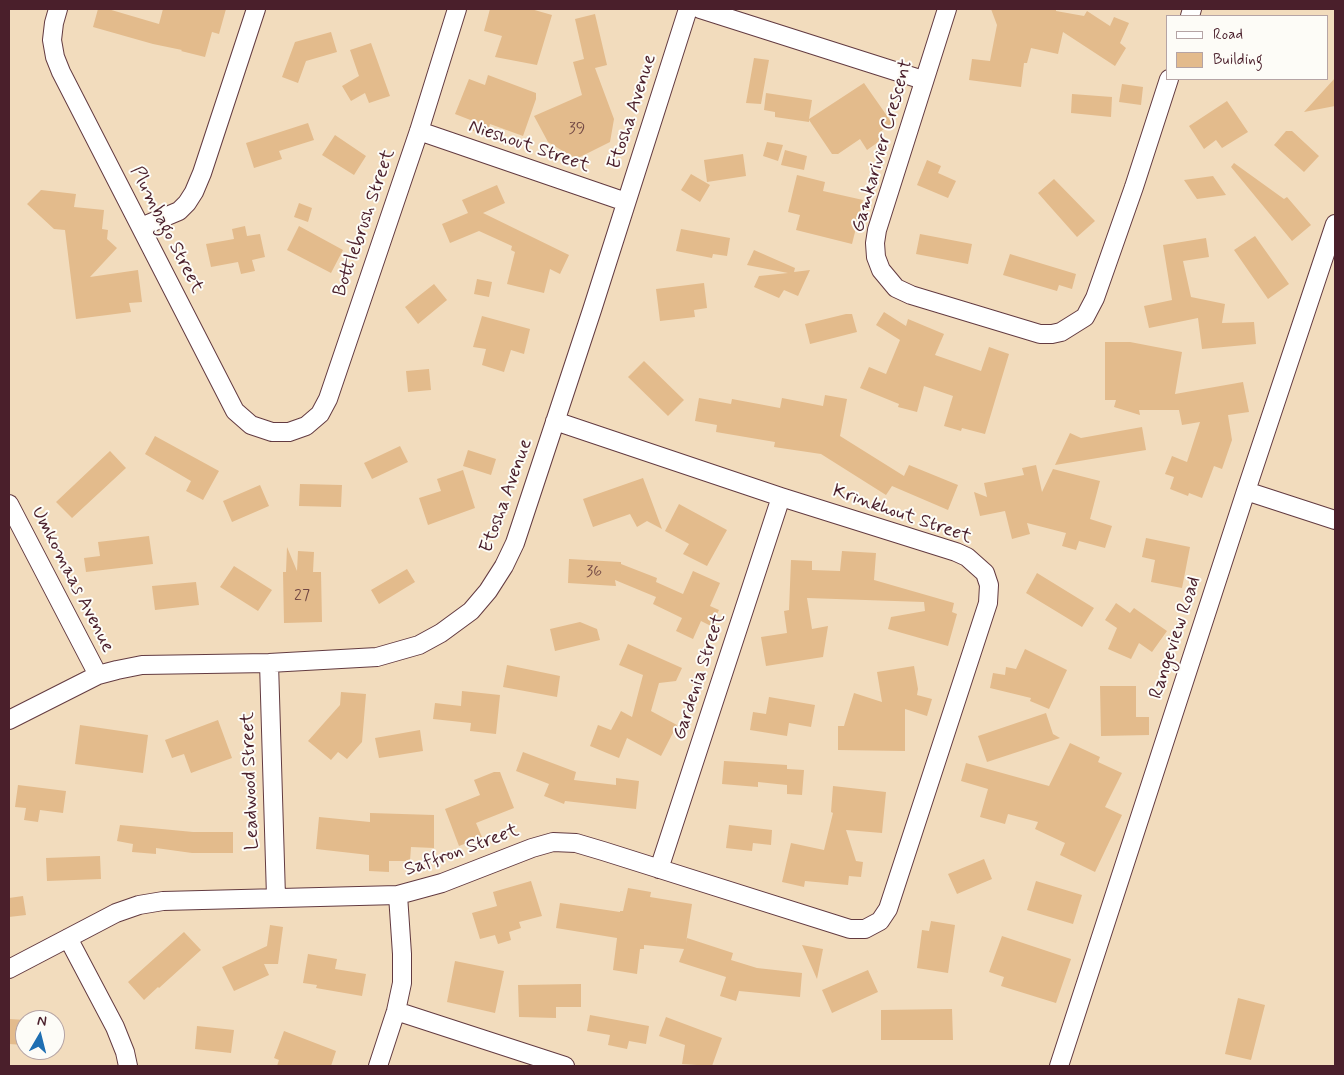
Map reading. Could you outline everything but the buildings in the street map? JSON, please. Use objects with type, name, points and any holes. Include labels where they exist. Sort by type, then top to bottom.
[{"type":"street","name":"Plumbago Street","points":[[58,9],[52,40],[55,57],[61,72],[235,411],[242,419],[260,429],[272,432],[289,432]]},
{"type":"street","points":[[142,227],[179,211],[194,192],[256,9]]},
{"type":"street","name":"Bottlebrush Street","points":[[289,432],[306,426],[312,421],[320,414],[328,399],[457,9]]},
{"type":"street","name":"Etosha Avenue","points":[[9,720],[98,675],[142,665],[269,663],[377,657],[419,645],[471,611],[488,592],[512,551],[688,9]]},
{"type":"street","points":[[700,9],[924,80]]},
{"type":"street","name":"Gamkarivier Crescent","points":[[947,9],[877,230],[875,243],[876,257],[881,270],[896,288],[911,295],[1040,334],[1052,334],[1069,328],[1085,317],[1095,298],[1169,80]]},
{"type":"street","name":"Nieshout Street","points":[[418,131],[626,202]]},
{"type":"street","name":"Rangeview Road","points":[[1059,1066],[1335,224]]},
{"type":"street","name":"Krinkhout Street","points":[[555,421],[967,557],[985,573],[989,585],[988,603],[888,910],[880,921],[870,928]]},
{"type":"street","points":[[1246,491],[1335,520]]},
{"type":"street","name":"Gardenia Street","points":[[659,869],[781,497]]},
{"type":"street","name":"Umkomaas Avenue","points":[[9,504],[98,675]]},
{"type":"street","name":"Leadwood Street","points":[[269,663],[276,897]]},
{"type":"street","name":"Saffron Street","points":[[9,969],[116,913],[139,905],[163,901],[398,895],[442,883],[532,848],[553,842],[576,843],[850,929],[870,928]]},
{"type":"street","points":[[378,1066],[396,1011],[402,974],[398,895]]},
{"type":"street","points":[[68,938],[115,1027],[125,1052],[128,1066]]},
{"type":"street","points":[[396,1011],[565,1066]]}]
